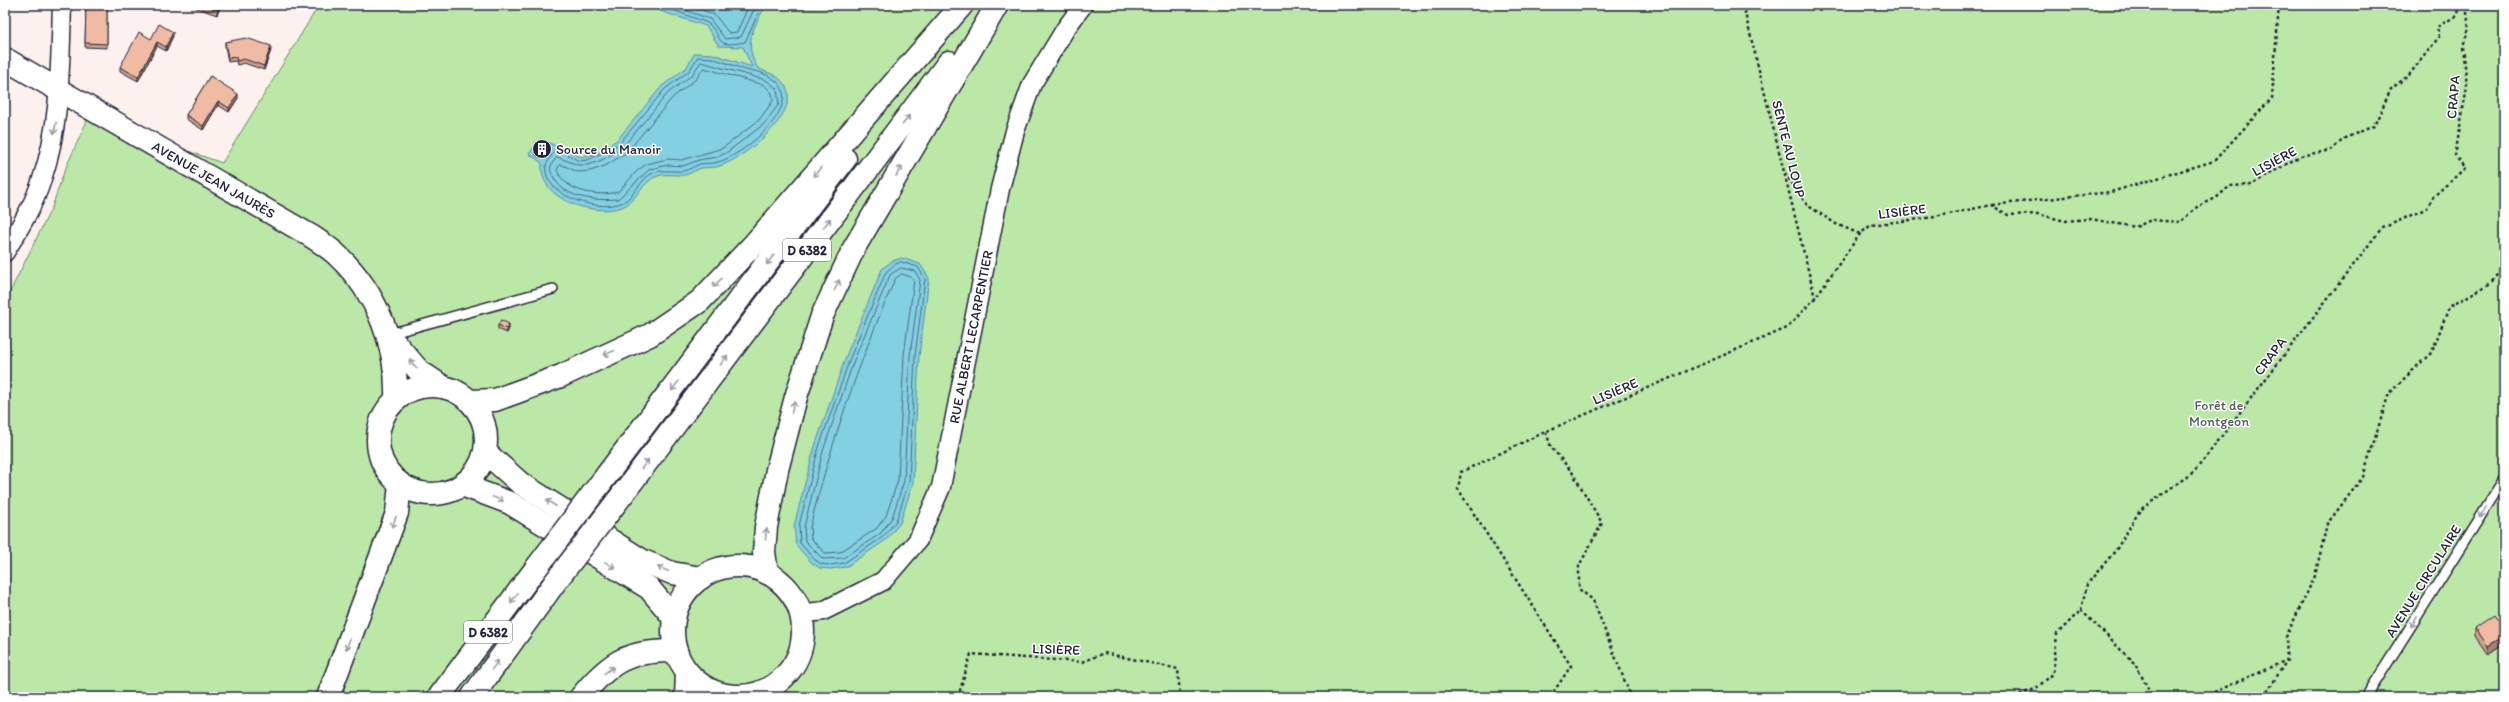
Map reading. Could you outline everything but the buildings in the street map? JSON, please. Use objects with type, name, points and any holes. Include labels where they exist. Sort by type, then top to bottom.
[{"type":"main road","points":[[470,401],[495,400],[561,376],[650,334],[700,301],[754,244],[962,5]]},
{"type":"main road","name":"D 6382","points":[[439,697],[962,5]]},
{"type":"main road","name":"D 6382","points":[[472,697],[556,581],[992,5]]},
{"type":"main road","points":[[767,573],[764,552],[766,527],[777,470],[796,397],[822,316],[854,248],[997,5]]},
{"type":"main road","name":"AVENUE JEAN JAURÈS","points":[[5,59],[311,236],[337,254],[368,291],[388,334],[394,362],[396,400]]},
{"type":"main road","name":"AVENUE JEAN JAURÈS","points":[[388,334],[420,371],[443,387]]},
{"type":"main road","points":[[426,386],[443,387],[458,392],[470,401],[480,416],[485,433],[484,452],[472,476],[462,485],[447,492],[431,494],[415,491],[400,484],[383,463],[378,436],[386,409],[410,390],[426,386]]},
{"type":"main road","points":[[484,452],[520,483],[643,561],[672,573],[701,578]]},
{"type":"main road","points":[[328,697],[397,513],[400,484]]},
{"type":"main road","points":[[462,485],[510,503],[649,588],[674,618]]},
{"type":"main road","points":[[733,566],[750,567],[767,573],[782,583],[793,597],[800,614],[801,642],[798,656],[786,675],[770,688],[749,695],[727,696],[712,692],[699,684],[687,673],[676,651],[673,635],[674,618],[680,603],[688,589],[701,578],[716,570],[733,566]]},
{"type":"main road","points":[[581,697],[596,679],[629,655],[652,650],[676,651]]},
{"type":"main road","points":[[686,697],[687,673]]},
{"type":"street","points":[[5,252],[28,212],[42,180],[53,138],[59,89],[62,5]]},
{"type":"street","name":"RUE ALBERT LECARPENTIER","points":[[800,614],[823,611],[883,581],[918,540],[941,487],[1000,189],[1015,130],[1032,84],[1066,28],[1083,5]]},
{"type":"lane","points":[[388,334],[553,289]]},
{"type":"lane","name":"AVENUE CIRCULAIRE","points":[[2366,697],[2504,479]]},
{"type":"path","name":"SENTE AU LOUP","points":[[1743,5],[1815,298]]},
{"type":"path","name":"LISIÈRE","points":[[1550,697],[1571,666],[1458,489],[1461,472],[1546,432],[1787,328],[1815,298],[1860,234],[1871,225],[1936,218],[1991,205],[2111,192],[2214,161],[2272,98],[2279,5]]},
{"type":"path","name":"LISIÈRE","points":[[1991,205],[2008,215],[2038,214],[2065,221],[2090,219],[2136,227],[2151,220],[2180,222],[2197,206],[2216,198],[2230,186],[2251,184],[2300,156],[2331,150],[2345,138],[2374,126],[2391,89],[2409,75],[2439,37],[2437,27],[2456,16],[2460,5]]},
{"type":"path","name":"CRAPA","points":[[2081,610],[2087,584],[2116,550],[2140,510],[2194,472],[2380,229],[2428,208],[2433,197],[2465,168],[2456,156],[2467,86],[2463,46],[2469,28],[2466,5]]},
{"type":"path","points":[[1784,171],[1807,205],[1836,224],[1860,234]]},
{"type":"path","points":[[2264,697],[2287,660],[2286,637],[2315,576],[2327,524],[2363,477],[2389,393],[2432,352],[2449,307],[2491,283],[2504,265]]},
{"type":"path","points":[[1546,432],[1551,447],[1572,472],[1602,523],[1579,566],[1579,588],[1593,600],[1631,697]]},
{"type":"path","points":[[2014,697],[2035,689],[2053,674],[2056,634],[2081,610],[2135,664],[2152,697]]},
{"type":"path","name":"LISIÈRE","points":[[958,697],[971,654],[1082,662],[1104,653],[1178,669],[1180,697]]},
{"type":"path","points":[[2203,697],[2287,660]]},
{"type":"green space","name":"Forêt de Montgeon","points":[[319,5],[2504,5],[2504,697],[5,697],[5,302],[52,207],[64,172],[89,116],[222,163]]},
{"type":"water","points":[[653,5],[766,5],[754,28],[751,50],[757,67],[774,75],[784,84],[788,95],[786,107],[779,120],[756,144],[730,162],[718,167],[700,169],[685,175],[665,175],[653,178],[631,201],[622,207],[597,210],[570,203],[558,196],[548,187],[543,176],[542,163],[529,154],[540,139],[581,157],[598,153],[617,140],[662,86],[686,68],[695,53],[713,54],[752,67],[743,47],[719,46],[706,26],[660,11]],"holes":[[[546,145],[548,155],[539,157],[535,151],[536,147]]]},
{"type":"water","points":[[902,258],[920,264],[929,278],[919,356],[913,483],[900,523],[886,540],[846,567],[830,569],[820,568],[812,563],[796,545],[794,526],[814,449],[846,356],[882,269],[892,261]]},
{"type":"place","name":"Source du Manoir","points":[[542,149]]}]
